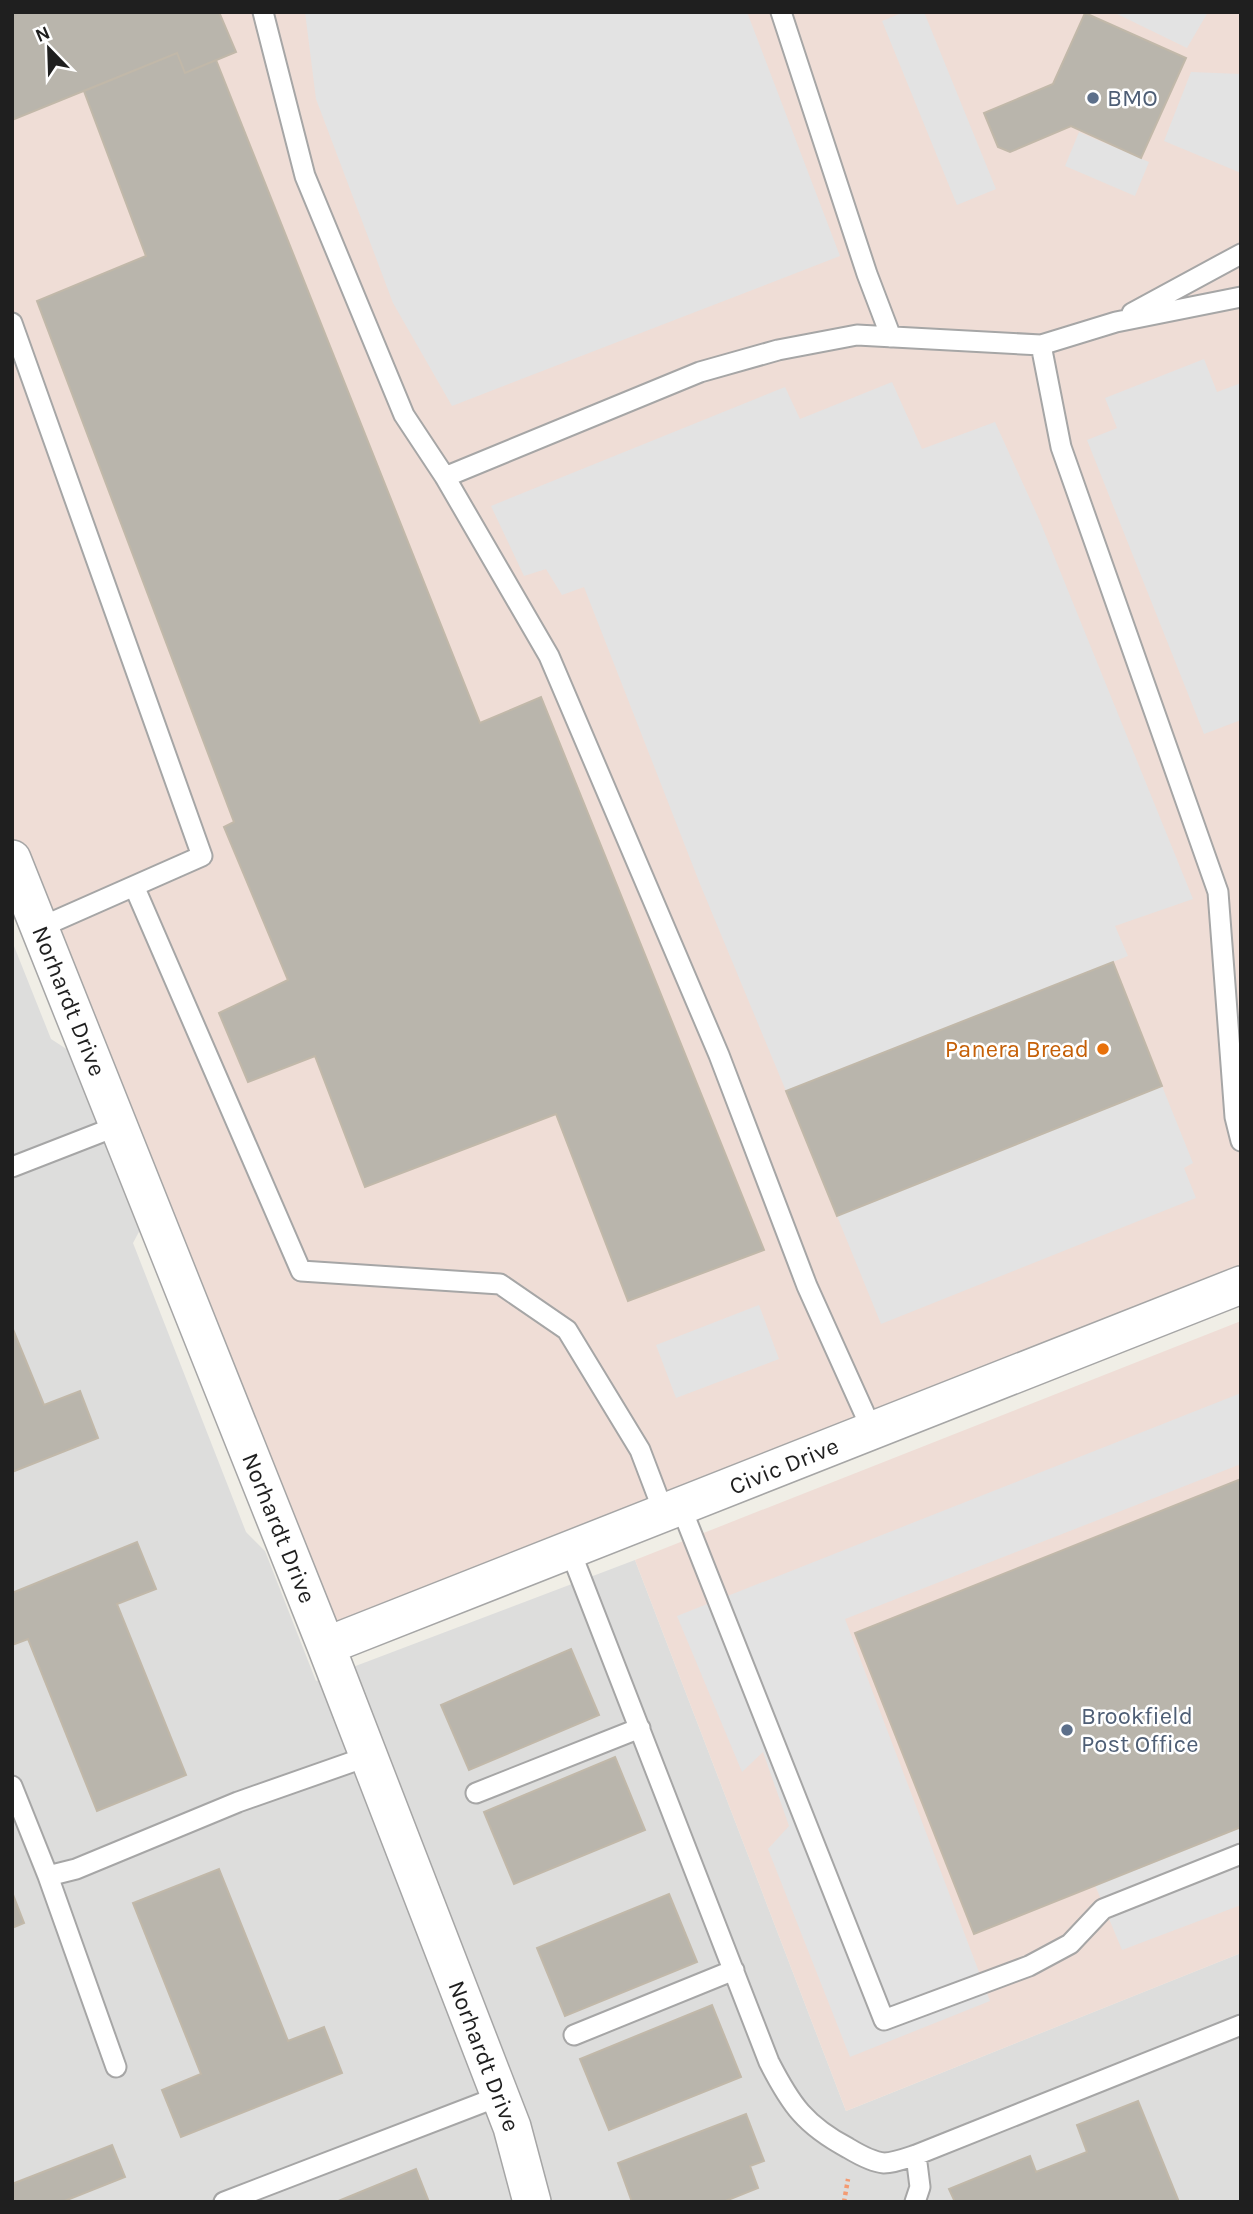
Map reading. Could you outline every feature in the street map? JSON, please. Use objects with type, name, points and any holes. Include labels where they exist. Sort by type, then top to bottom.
[{"type":"street","name":"Norhardt Drive","points":[[12,859],[369,1756],[512,2127],[532,2202]]},
{"type":"street","name":"Civic Drive","points":[[326,1646],[1241,1285]]},
{"type":"lane","points":[[263,12],[305,176],[404,415],[445,477],[549,656],[719,1055],[807,1286],[872,1430]]},
{"type":"lane","points":[[781,12],[867,274],[891,337]]},
{"type":"lane","points":[[1116,322],[1241,254]]},
{"type":"lane","points":[[445,477],[701,372],[778,350],[844,338],[891,337],[1041,345],[1116,322],[1241,297]]},
{"type":"lane","points":[[12,323],[202,856],[39,928]]},
{"type":"lane","points":[[1041,345],[1060,447],[1218,892],[1234,1117],[1241,1141]]},
{"type":"lane","points":[[134,886],[301,1271],[500,1284],[567,1330],[640,1450],[672,1510],[884,2020],[1030,1966],[1070,1944],[1103,1909],[1241,1854]]},
{"type":"lane","points":[[12,1167],[120,1125]]},
{"type":"lane","points":[[570,1550],[769,2062],[786,2096],[802,2118],[838,2143],[885,2163],[916,2155],[1241,2025]]},
{"type":"lane","points":[[476,1793],[640,1728]]},
{"type":"lane","points":[[48,1876],[76,1869],[238,1802],[369,1756]]},
{"type":"lane","points":[[12,1786],[48,1876],[116,2067]]},
{"type":"lane","points":[[574,2035],[734,1970]]},
{"type":"lane","points":[[224,2202],[500,2096]]},
{"type":"lane","points":[[915,2202],[920,2188],[916,2155]]},
{"type":"shaded area","points":[[12,12],[1241,12],[1241,1285],[326,1646],[12,859]]},
{"type":"shaded area","points":[[305,12],[747,12],[840,256],[452,406],[393,303],[316,99]]},
{"type":"shaded area","points":[[904,12],[924,12],[996,189],[957,205],[882,21]]},
{"type":"shaded area","points":[[1113,12],[1208,12],[1187,48]]},
{"type":"shaded area","points":[[1191,72],[1241,74],[1241,173],[1164,141]]},
{"type":"shaded area","points":[[1079,132],[1149,162],[1135,196],[1065,166]]},
{"type":"shaded area","points":[[1204,359],[1217,392],[1241,383],[1241,720],[1204,734],[1087,440],[1117,428],[1105,398]]},
{"type":"shaded area","points":[[892,382],[922,449],[995,422],[1039,519],[1193,899],[1115,926],[1128,956],[786,1091],[700,884],[584,587],[562,595],[546,569],[524,576],[491,506],[785,387],[800,419]]},
{"type":"shaded area","points":[[12,941],[51,1039],[68,1050],[141,1228],[133,1243],[246,1532],[265,1551],[316,1681],[635,1560],[846,2111],[1241,1953],[1241,2202],[12,2202]]},
{"type":"shaded area","points":[[1162,1086],[1193,1163],[1184,1168],[1196,1198],[881,1324],[837,1216]]},
{"type":"shaded area","points":[[759,1305],[779,1359],[676,1398],[656,1345]]},
{"type":"shaded area","points":[[1241,1321],[1241,1953],[846,2111],[635,1560]]},
{"type":"shaded area","points":[[1241,1393],[1241,1464],[845,1619],[990,2001],[850,2057],[768,1849],[789,1826],[763,1752],[742,1772],[677,1616]]},
{"type":"shaded area","points":[[1241,1827],[1241,1905],[1122,1950],[1095,1885]]},
{"type":"building","points":[[12,12],[219,12],[236,52],[185,73],[177,53],[12,120]]},
{"type":"building","name":"BMO","points":[[1085,13],[1186,58],[1141,158],[1071,126],[1010,152],[998,147],[984,113],[1053,84]]},
{"type":"building","points":[[177,53],[185,73],[216,60],[480,723],[541,697],[764,1250],[628,1301],[556,1114],[365,1187],[315,1056],[248,1082],[219,1013],[288,980],[224,827],[234,822],[37,301],[146,256],[84,91]]},
{"type":"building","points":[[1113,962],[1162,1086],[837,1216],[786,1091]]},
{"type":"building","points":[[12,1327],[44,1405],[80,1391],[98,1438],[12,1472]]},
{"type":"building","name":"Brookfield Post Office","points":[[1241,1479],[1241,1827],[974,1934],[855,1633]]},
{"type":"building","points":[[137,1542],[156,1589],[117,1604],[186,1775],[97,1811],[28,1639],[12,1645],[12,1593]]},
{"type":"building","points":[[571,1649],[599,1715],[469,1770],[441,1705]]},
{"type":"building","points":[[615,1757],[645,1830],[514,1884],[484,1812]]},
{"type":"building","points":[[219,1869],[288,2041],[324,2027],[342,2073],[181,2137],[162,2090],[201,2074],[133,1903]]},
{"type":"building","points":[[12,1892],[24,1923],[12,1928]]},
{"type":"building","points":[[669,1894],[697,1962],[565,2016],[537,1948]]},
{"type":"building","points":[[712,2005],[741,2077],[609,2130],[580,2059]]},
{"type":"building","points":[[1138,2101],[1179,2202],[955,2202],[949,2189],[1030,2156],[1036,2172],[1087,2152],[1077,2125]]},
{"type":"building","points":[[746,2114],[764,2161],[750,2166],[758,2188],[723,2202],[632,2202],[618,2163]]},
{"type":"building","points":[[112,2145],[125,2177],[62,2202],[12,2202],[12,2184]]},
{"type":"building","points":[[416,2169],[429,2202],[336,2202]]},
{"type":"place","name":"BMO","points":[[1093,98]]},
{"type":"place","name":"Panera Bread","points":[[1103,1049]]},
{"type":"place","name":"Brookfield Post Office","points":[[1067,1730]]}]
